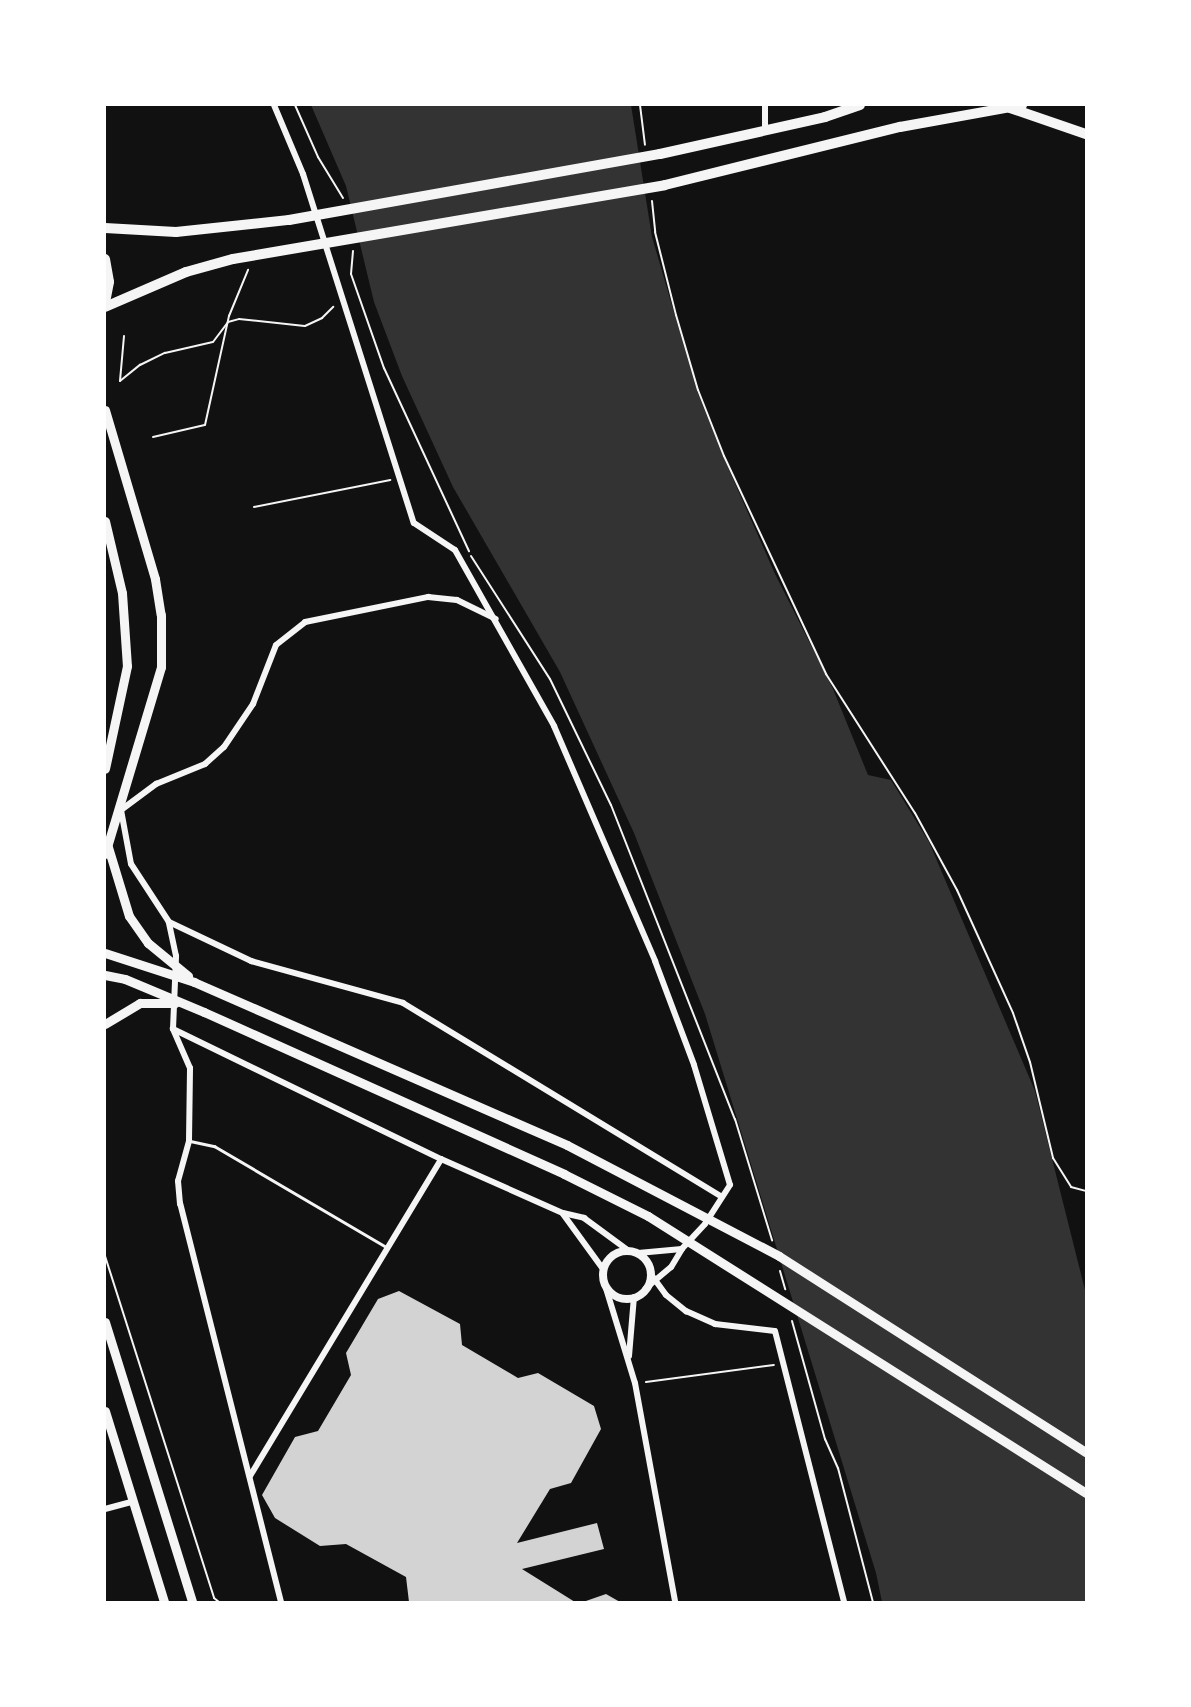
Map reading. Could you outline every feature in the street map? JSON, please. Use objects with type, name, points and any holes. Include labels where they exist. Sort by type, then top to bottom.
[{"type":"main road","points":[[105,228],[177,232],[289,220],[660,153],[765,128],[825,117],[860,105]]},
{"type":"main road","points":[[1000,105],[1086,134]]},
{"type":"main road","points":[[105,305],[186,272],[255,254],[665,185],[1000,105],[1022,105]]},
{"type":"main road","points":[[105,259],[109,282],[105,305]]},
{"type":"main road","points":[[105,410],[155,579],[161,625],[161,667],[121,810],[106,850],[129,916],[148,943],[194,982]]},
{"type":"main road","points":[[105,521],[122,593],[127,666],[105,770]]},
{"type":"main road","points":[[105,953],[194,982],[567,1145],[788,1261],[1086,1452]]},
{"type":"main road","points":[[105,975],[185,1004],[564,1174],[648,1216],[1086,1493]]},
{"type":"main road","points":[[105,1024],[140,1004],[185,1004]]},
{"type":"main road","points":[[105,1322],[192,1602]]},
{"type":"main road","points":[[105,1411],[164,1602]]},
{"type":"street","points":[[274,105],[303,174],[341,298],[402,477],[414,523],[455,550],[496,619],[554,726],[655,961],[694,1065],[730,1185],[656,1281],[634,1297],[618,1297],[605,1285]]},
{"type":"street","points":[[765,105],[765,128]]},
{"type":"street","points":[[281,1602],[180,1204],[178,1181],[189,1141],[190,1068],[173,1029],[176,956],[169,922],[131,864],[121,810],[156,784],[205,764],[224,747],[254,704],[276,645],[305,622],[428,597],[457,600],[496,619]]},
{"type":"street","points":[[169,922],[251,962],[404,1003],[722,1197]]},
{"type":"street","points":[[173,1029],[441,1160],[563,1214],[584,1218],[633,1252],[666,1295],[686,1311],[715,1324],[775,1331],[844,1602]]},
{"type":"street","points":[[250,1476],[441,1160]]},
{"type":"street","points":[[563,1214],[603,1269],[605,1285],[635,1383],[675,1602]]},
{"type":"street","points":[[603,1269],[613,1255],[682,1249]]},
{"type":"street","points":[[646,1288],[650,1273]]},
{"type":"street","points":[[629,1360],[634,1297]]},
{"type":"street","points":[[105,1509],[134,1501]]},
{"type":"lane","points":[[189,1141],[214,1146],[388,1248]]},
{"type":"path","points":[[640,105],[646,150]]},
{"type":"path","points":[[651,193],[655,232],[676,315],[724,456],[826,674],[912,807],[957,890],[1013,1013],[1030,1062],[1053,1158],[1071,1187],[1086,1191]]},
{"type":"path","points":[[153,437],[205,424],[228,322],[255,254]]},
{"type":"path","points":[[124,336],[120,381],[165,353],[213,342],[228,322],[256,319],[286,327],[305,326],[322,318],[341,298]]},
{"type":"path","points":[[254,507],[402,477]]},
{"type":"path","points":[[105,1256],[214,1598],[219,1602]]},
{"type":"path","points":[[635,1383],[783,1364]]},
{"type":"shaded area","points":[[311,105],[631,105],[652,237],[697,391],[722,454],[775,574],[833,689],[868,775],[891,780],[929,842],[1035,1091],[1086,1294],[1086,1602],[882,1602],[876,1573],[705,1014],[634,833],[560,672],[453,487],[402,376],[374,302],[346,186]]},
{"type":"building","points":[[399,1291],[460,1324],[462,1345],[518,1378],[538,1373],[594,1406],[601,1429],[571,1483],[550,1489],[517,1543],[597,1523],[604,1549],[522,1569],[575,1602],[409,1602],[406,1577],[346,1544],[320,1546],[275,1518],[262,1495],[295,1437],[318,1431],[351,1375],[346,1353],[378,1299]]},
{"type":"building","points":[[606,1594],[620,1602],[583,1602]]}]
